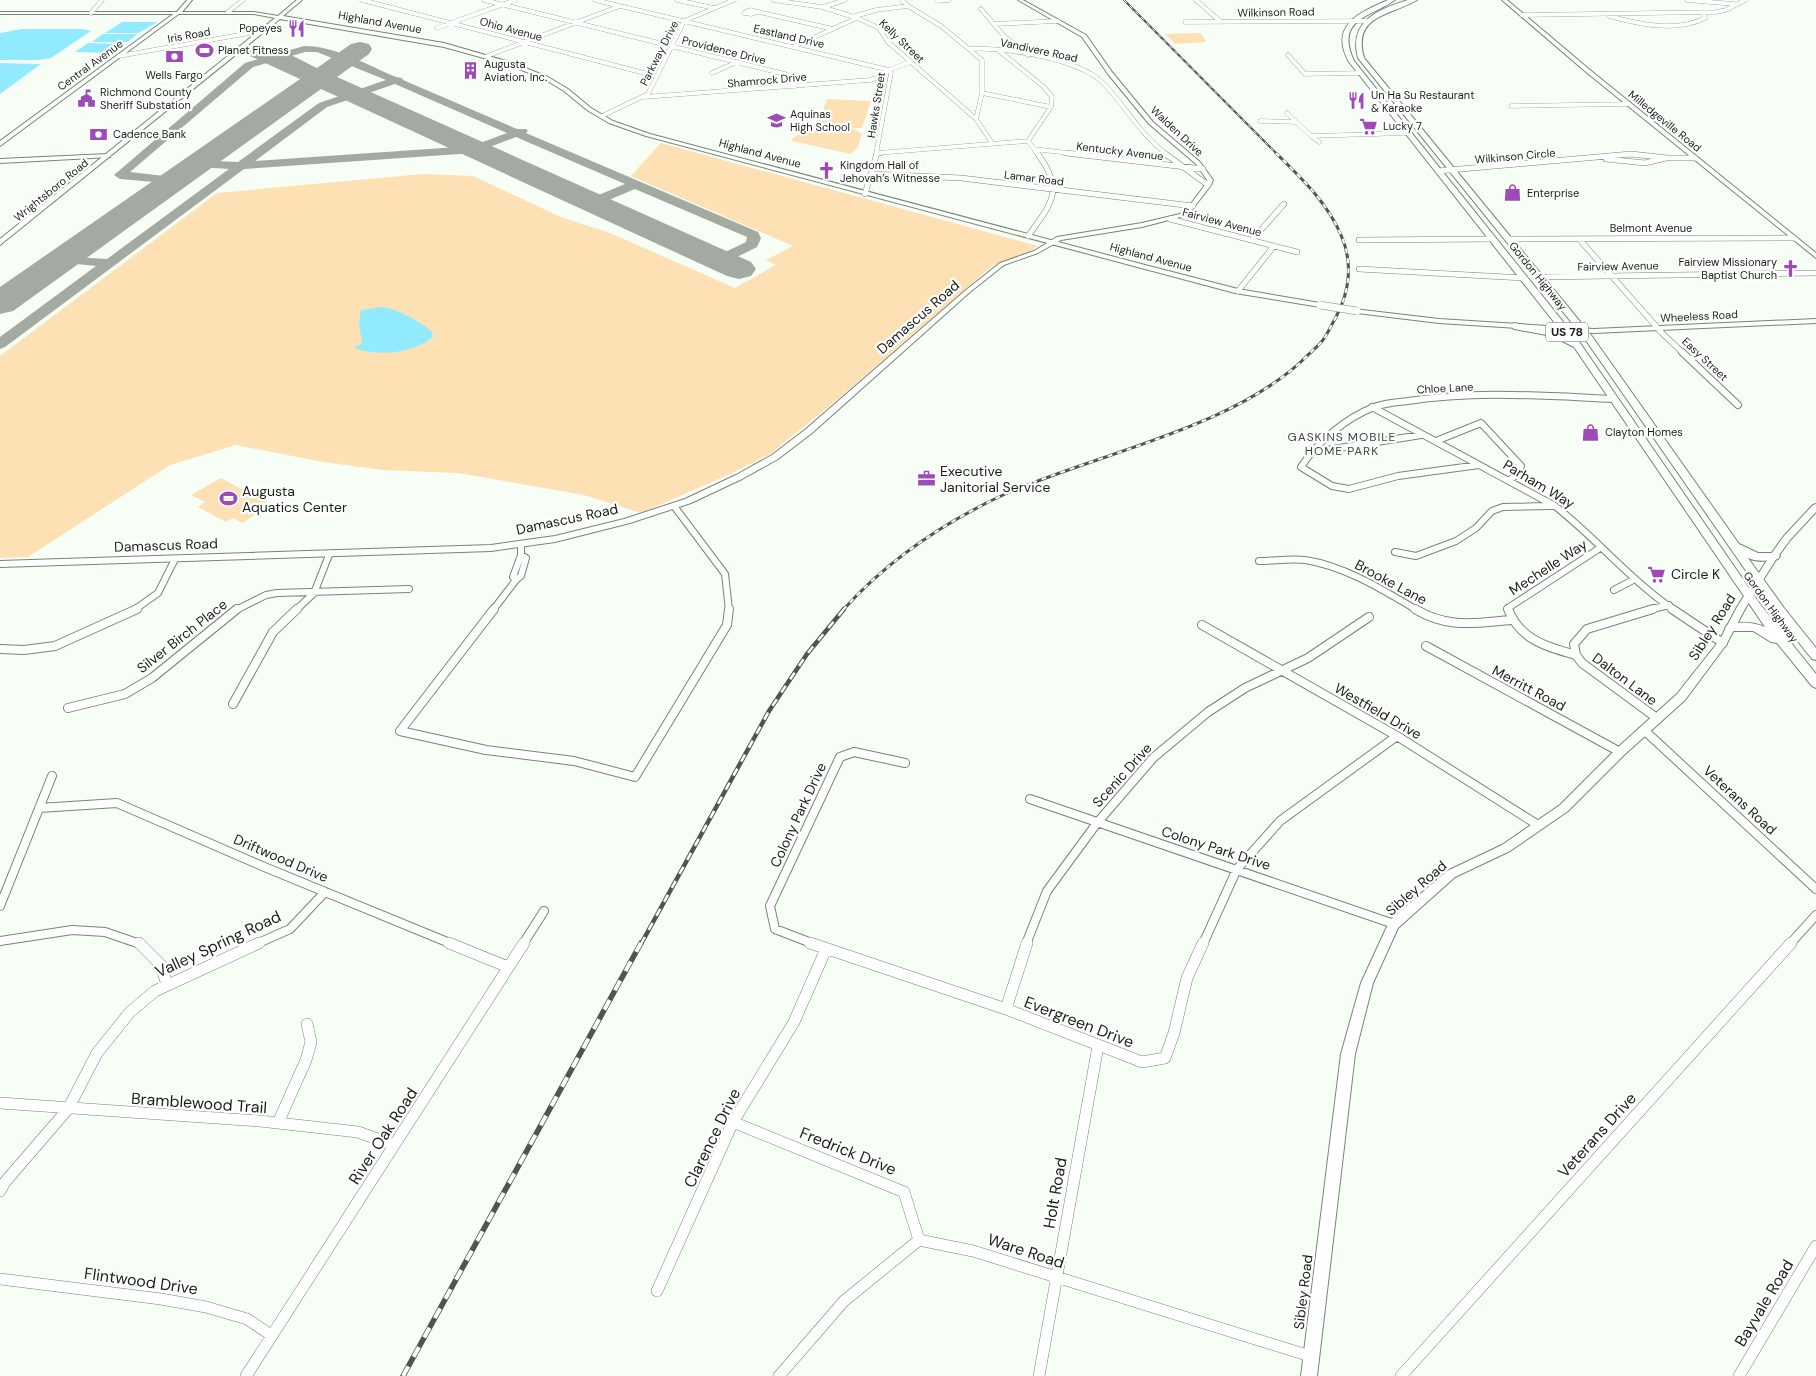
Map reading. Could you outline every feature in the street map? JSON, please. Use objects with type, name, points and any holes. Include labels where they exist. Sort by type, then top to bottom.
[{"type":"highway","points":[[1354,21],[1370,10],[1391,0]]},
{"type":"highway","points":[[1367,21],[1394,7],[1414,0]]},
{"type":"highway","name":"Gordon Highway","points":[[1354,21],[1347,30],[1344,43],[1348,56],[1565,329],[1749,596],[1816,683]]},
{"type":"highway","name":"Gordon Highway","points":[[1367,21],[1359,32],[1357,40],[1361,58],[1582,330],[1624,386],[1733,544],[1816,656]]},
{"type":"highway","points":[[1514,326],[1555,334],[1571,342],[1582,352]]},
{"type":"highway","points":[[1733,544],[1742,552],[1752,556],[1764,558],[1774,556]]},
{"type":"highway","points":[[1731,628],[1745,625],[1759,628],[1792,654]]},
{"type":"main road","name":"Central Avenue","points":[[178,13],[190,0]]},
{"type":"main road","name":"Wrightsboro Road","points":[[0,243],[300,0]]},
{"type":"main road","name":"Highland Avenue","points":[[0,13],[228,12],[280,16],[444,45],[487,56],[546,78],[566,90],[589,109],[625,128],[865,194],[1238,291],[1357,311],[1439,321],[1582,330]]},
{"type":"main road","name":"Wheeless Road","points":[[1582,330],[1659,330],[1816,321]]},
{"type":"street","points":[[91,13],[102,0]]},
{"type":"street","points":[[228,12],[243,0]]},
{"type":"street","name":"Ohio Avenue","points":[[362,0],[384,4],[656,76]]},
{"type":"street","name":"Providence Drive","points":[[484,0],[785,74],[790,77],[795,86]]},
{"type":"street","points":[[437,28],[515,0]]},
{"type":"street","name":"Eastland Drive","points":[[595,0],[795,46],[889,70]]},
{"type":"street","points":[[677,0],[714,8]]},
{"type":"street","name":"Parkway Drive","points":[[602,116],[648,94],[684,21],[734,0]]},
{"type":"street","name":"Kelly Street","points":[[773,0],[822,7],[857,18],[879,28],[888,42],[976,119],[992,143]]},
{"type":"street","points":[[822,7],[845,0]]},
{"type":"street","points":[[902,0],[908,6],[941,26],[983,62],[982,93],[976,119]]},
{"type":"street","points":[[937,1],[949,0]]},
{"type":"street","name":"Walden Drive","points":[[1020,0],[1084,36],[1110,73],[1152,123],[1203,169],[1210,180],[1208,185]]},
{"type":"street","points":[[1196,0],[1221,22]]},
{"type":"street","name":"Milledgeville Road","points":[[1504,0],[1628,104],[1816,256]]},
{"type":"street","points":[[1687,0],[1734,4]]},
{"type":"street","points":[[1516,18],[1523,16],[1704,13],[1722,11],[1745,0]]},
{"type":"street","points":[[384,4],[391,2]]},
{"type":"street","points":[[487,56],[620,6]]},
{"type":"street","points":[[852,17],[876,10],[908,6]]},
{"type":"street","points":[[981,9],[1004,36],[1029,56]]},
{"type":"street","points":[[757,12],[833,29]]},
{"type":"street","name":"Central Avenue","points":[[0,144],[178,13]]},
{"type":"street","points":[[1602,14],[1632,22],[1669,26],[1697,23],[1705,18],[1704,13]]},
{"type":"street","points":[[795,46],[857,18]]},
{"type":"street","points":[[994,24],[1058,20]]},
{"type":"street","name":"Wilkinson Road","points":[[1185,22],[1367,21]]},
{"type":"street","name":"Iris Road","points":[[119,56],[262,31]]},
{"type":"street","name":"Vandivere Road","points":[[969,49],[981,47],[1068,63],[1097,78],[1140,130],[1181,167],[1208,185]]},
{"type":"street","points":[[998,50],[1049,92],[1052,97],[1051,107],[1028,141]]},
{"type":"street","points":[[1288,55],[1305,74],[1360,73]]},
{"type":"street","points":[[712,74],[737,62]]},
{"type":"street","name":"Hawks Street","points":[[865,194],[877,153],[890,80],[891,73],[889,70],[911,62]]},
{"type":"street","points":[[879,78],[889,70]]},
{"type":"street","name":"Shamrock Drive","points":[[644,97],[879,78],[890,80]]},
{"type":"street","points":[[982,93],[1051,107]]},
{"type":"street","points":[[1511,106],[1628,104]]},
{"type":"street","points":[[1287,113],[1319,142]]},
{"type":"street","points":[[1260,121],[1296,122]]},
{"type":"street","points":[[1311,136],[1408,133]]},
{"type":"street","points":[[877,153],[1028,141]]},
{"type":"street","points":[[1028,141],[1050,173],[1054,189],[1049,208],[1028,236]]},
{"type":"street","name":"Kentucky Avenue","points":[[1034,149],[1203,169]]},
{"type":"street","name":"Wilkinson Circle","points":[[1438,171],[1635,154],[1668,158],[1695,158]]},
{"type":"street","points":[[0,162],[108,156]]},
{"type":"street","name":"Wilkinson Circle","points":[[1594,157],[1644,163],[1668,158]]},
{"type":"street","name":"Lamar Road","points":[[872,174],[961,178],[1193,206]]},
{"type":"street","points":[[1051,242],[1058,238],[1186,214],[1208,185]]},
{"type":"street","points":[[1252,240],[1284,204]]},
{"type":"street","name":"Fairview Avenue","points":[[1170,218],[1297,252]]},
{"type":"street","name":"Belmont Avenue","points":[[1508,239],[1794,238]]},
{"type":"street","points":[[1359,240],[1494,239]]},
{"type":"street","name":"Easy Street","points":[[1579,239],[1659,330],[1738,405]]},
{"type":"street","name":"Damascus Road","points":[[0,564],[491,548],[564,536],[627,521],[688,501],[775,457],[809,432],[981,280],[1002,264],[1036,252],[1051,242]]},
{"type":"street","points":[[1238,291],[1274,246]]},
{"type":"street","points":[[1359,269],[1524,278]]},
{"type":"street","name":"Fairview Avenue","points":[[1539,277],[1816,273]]},
{"type":"street","name":"Chloe Lane","points":[[1479,465],[1398,476],[1349,489],[1332,486],[1301,467],[1312,452],[1339,428],[1372,408],[1413,399],[1491,395],[1614,399]]},
{"type":"street","name":"Parham Way","points":[[1372,408],[1510,480],[1555,506],[1572,518],[1633,580],[1723,644]]},
{"type":"street","points":[[1436,441],[1481,423],[1521,466],[1518,473],[1510,480]]},
{"type":"street","points":[[1312,452],[1421,435]]},
{"type":"street","points":[[521,544],[521,555],[513,577],[516,580],[400,731],[486,750],[574,761],[635,777],[727,625],[729,610],[725,574],[674,506]]},
{"type":"street","points":[[1395,552],[1416,556],[1456,541],[1476,528],[1492,511],[1503,507],[1555,506]]},
{"type":"street","name":"Sibley Road","points":[[1308,1376],[1348,1054],[1366,983],[1394,924],[1452,874],[1506,848],[1564,808],[1620,752],[1681,697],[1723,644],[1749,596],[1774,556],[1787,538],[1816,507]]},
{"type":"street","name":"Mechelle Way","points":[[1511,620],[1508,608],[1600,548]]},
{"type":"street","points":[[233,704],[273,632],[314,593],[329,554]]},
{"type":"street","points":[[0,649],[24,650],[55,646],[137,609],[158,593],[175,559]]},
{"type":"street","name":"Brooke Lane","points":[[1259,562],[1304,560],[1335,567],[1392,595],[1425,615],[1455,624],[1511,620]]},
{"type":"street","points":[[1614,590],[1633,580]]},
{"type":"street","name":"Silver Birch Place","points":[[68,708],[124,694],[152,678],[214,630],[240,607],[266,595],[277,593],[409,589]]},
{"type":"street","name":"Dalton Lane","points":[[1658,719],[1593,672],[1576,655],[1574,644],[1587,629],[1669,605]]},
{"type":"street","name":"Scenic Drive","points":[[1006,1009],[1029,936],[1047,891],[1097,823],[1153,758],[1208,712],[1245,688],[1308,658],[1369,618]]},
{"type":"street","points":[[1511,620],[1525,635],[1546,647],[1576,655]]},
{"type":"street","name":"Westfield Drive","points":[[1202,625],[1397,736],[1538,825]]},
{"type":"street","name":"Merritt Road","points":[[1426,646],[1620,752]]},
{"type":"street","name":"Veterans Road","points":[[1645,731],[1816,889]]},
{"type":"street","name":"Evergreen Drive","points":[[771,919],[775,929],[826,949],[1006,1009],[1142,1062],[1165,1058],[1174,1033],[1186,978],[1237,868],[1280,821],[1397,736]]},
{"type":"street","name":"Colony Park Drive","points":[[771,919],[770,906],[840,757],[854,752],[905,763]]},
{"type":"street","points":[[0,906],[52,776]]},
{"type":"street","name":"Colony Park Drive","points":[[1030,799],[1097,823],[1237,868],[1394,924]]},
{"type":"street","name":"Driftwood Drive","points":[[39,808],[117,803],[325,892],[508,967]]},
{"type":"street","name":"Valley Spring Road","points":[[0,1191],[5,1182],[68,1110],[97,1053],[113,1030],[130,1012],[154,991],[290,929],[325,892]]},
{"type":"street","name":"River Oak Road","points":[[246,1376],[544,911]]},
{"type":"street","name":"Veterans Drive","points":[[1401,1376],[1816,915]]},
{"type":"street","points":[[0,941],[72,930],[105,932],[138,942],[161,965],[167,985]]},
{"type":"street","name":"Clarence Drive","points":[[657,1291],[733,1122],[794,1022],[826,949]]},
{"type":"street","points":[[278,1123],[306,1060],[311,1042],[307,1024]]},
{"type":"street","name":"Holt Road","points":[[1039,1376],[1098,1046]]},
{"type":"street","name":"Bramblewood Trail","points":[[0,1103],[68,1110],[278,1123],[358,1132],[394,1145]]},
{"type":"street","name":"Fredrick Drive","points":[[733,1122],[904,1192],[919,1240]]},
{"type":"street","points":[[779,1376],[844,1301],[919,1240]]},
{"type":"street","name":"Ware Road","points":[[919,1240],[973,1251],[1310,1356]]},
{"type":"street","name":"Bayvale Road","points":[[1739,1376],[1816,1246]]},
{"type":"street","name":"Flintwood Drive","points":[[0,1279],[161,1298],[206,1307],[247,1319],[271,1335]]},
{"type":"shaded area","points":[[1200,33],[1207,42],[1175,44],[1165,34]]},
{"type":"shaded area","points":[[827,99],[871,101],[862,128],[852,128],[862,134],[858,147],[851,154],[792,141],[791,139],[819,122]]},
{"type":"shaded area","points":[[661,143],[1038,246],[1027,253],[992,266],[838,399],[770,454],[730,474],[641,513],[584,495],[458,473],[383,470],[323,462],[236,445],[170,465],[28,557],[0,558],[0,356],[217,193],[423,174],[473,176],[561,217],[610,233],[735,288],[776,265],[766,260],[793,246],[631,176]]},
{"type":"shaded area","name":"Augusta Aquatics Center","points":[[221,478],[271,505],[242,523],[233,518],[226,522],[198,507],[205,502],[191,495]]},
{"type":"water","points":[[122,22],[158,22],[138,33],[105,33]]},
{"type":"water","points":[[22,29],[82,29],[91,31],[51,58],[0,60],[0,33]]},
{"type":"water","points":[[103,34],[138,34],[127,42],[92,42]]},
{"type":"water","points":[[88,43],[126,44],[113,53],[75,52]]},
{"type":"water","points":[[0,63],[41,64],[0,94]]},
{"type":"water","points":[[382,307],[395,310],[415,320],[432,332],[433,337],[416,347],[395,352],[373,352],[354,348],[362,343],[359,323],[361,310]]},
{"type":"taxiway","points":[[173,181],[120,175],[249,65],[304,49],[318,49],[395,81]]},
{"type":"taxiway","points":[[241,166],[323,105],[395,81]]},
{"type":"taxiway","points":[[395,81],[517,133]]},
{"type":"taxiway","points":[[517,133],[522,131]]},
{"type":"taxiway","points":[[241,166],[474,149],[517,133]]},
{"type":"taxiway","points":[[517,133],[753,235],[752,244],[720,260]]},
{"type":"taxiway","points":[[199,163],[241,166]]},
{"type":"taxiway","points":[[0,344],[241,166]]},
{"type":"taxiway","points":[[593,202],[634,185]]},
{"type":"taxiway","points":[[62,259],[109,263]]},
{"type":"runway","points":[[319,78],[360,49]]},
{"type":"runway","points":[[259,51],[319,78]]},
{"type":"runway","points":[[0,303],[319,78]]},
{"type":"runway","points":[[319,78],[739,269]]},
{"type":"railway","points":[[1124,0],[1277,154]]},
{"type":"railway","points":[[843,610],[897,559],[959,518],[1003,495],[1164,436],[1205,420],[1244,401],[1279,380],[1323,340],[1341,307],[1347,287],[1348,266],[1345,245],[1335,223],[1321,201],[1277,154]]},
{"type":"railway","points":[[641,944],[769,711],[807,654],[844,609]]},
{"type":"railway","points":[[403,1376],[641,943]]},
{"type":"place","name":"Popeyes","points":[[296,28]]},
{"type":"place","name":"Planet Fitness","points":[[204,50]]},
{"type":"place","name":"Wells Fargo","points":[[174,57]]},
{"type":"place","name":"Augusta Aviation, Inc.","points":[[470,70]]},
{"type":"place","name":"Richmond County Sheriff Substation","points":[[86,98]]},
{"type":"place","name":"Un Ha Su Restaurant & Karaoke","points":[[1357,101]]},
{"type":"place","name":"Aquinas High School","points":[[776,120]]},
{"type":"place","name":"Lucky 7","points":[[1369,126]]},
{"type":"place","name":"Cadence Bank","points":[[99,134]]},
{"type":"place","name":"Kingdom Hall of Jehovah’s Witnesse","points":[[826,171]]},
{"type":"place","name":"Enterprise","points":[[1513,193]]},
{"type":"place","name":"Fairview Missionary Baptist Church","points":[[1791,268]]},
{"type":"place","name":"Clayton Homes","points":[[1591,432]]},
{"type":"place","name":"Executive Janitorial Service","points":[[926,479]]},
{"type":"place","name":"Augusta Aquatics Center","points":[[228,499]]},
{"type":"place","name":"Circle K","points":[[1657,574]]},
{"type":"district","name":"GASKINS MOBILE HOME PARK","points":[[1342,444]]}]
